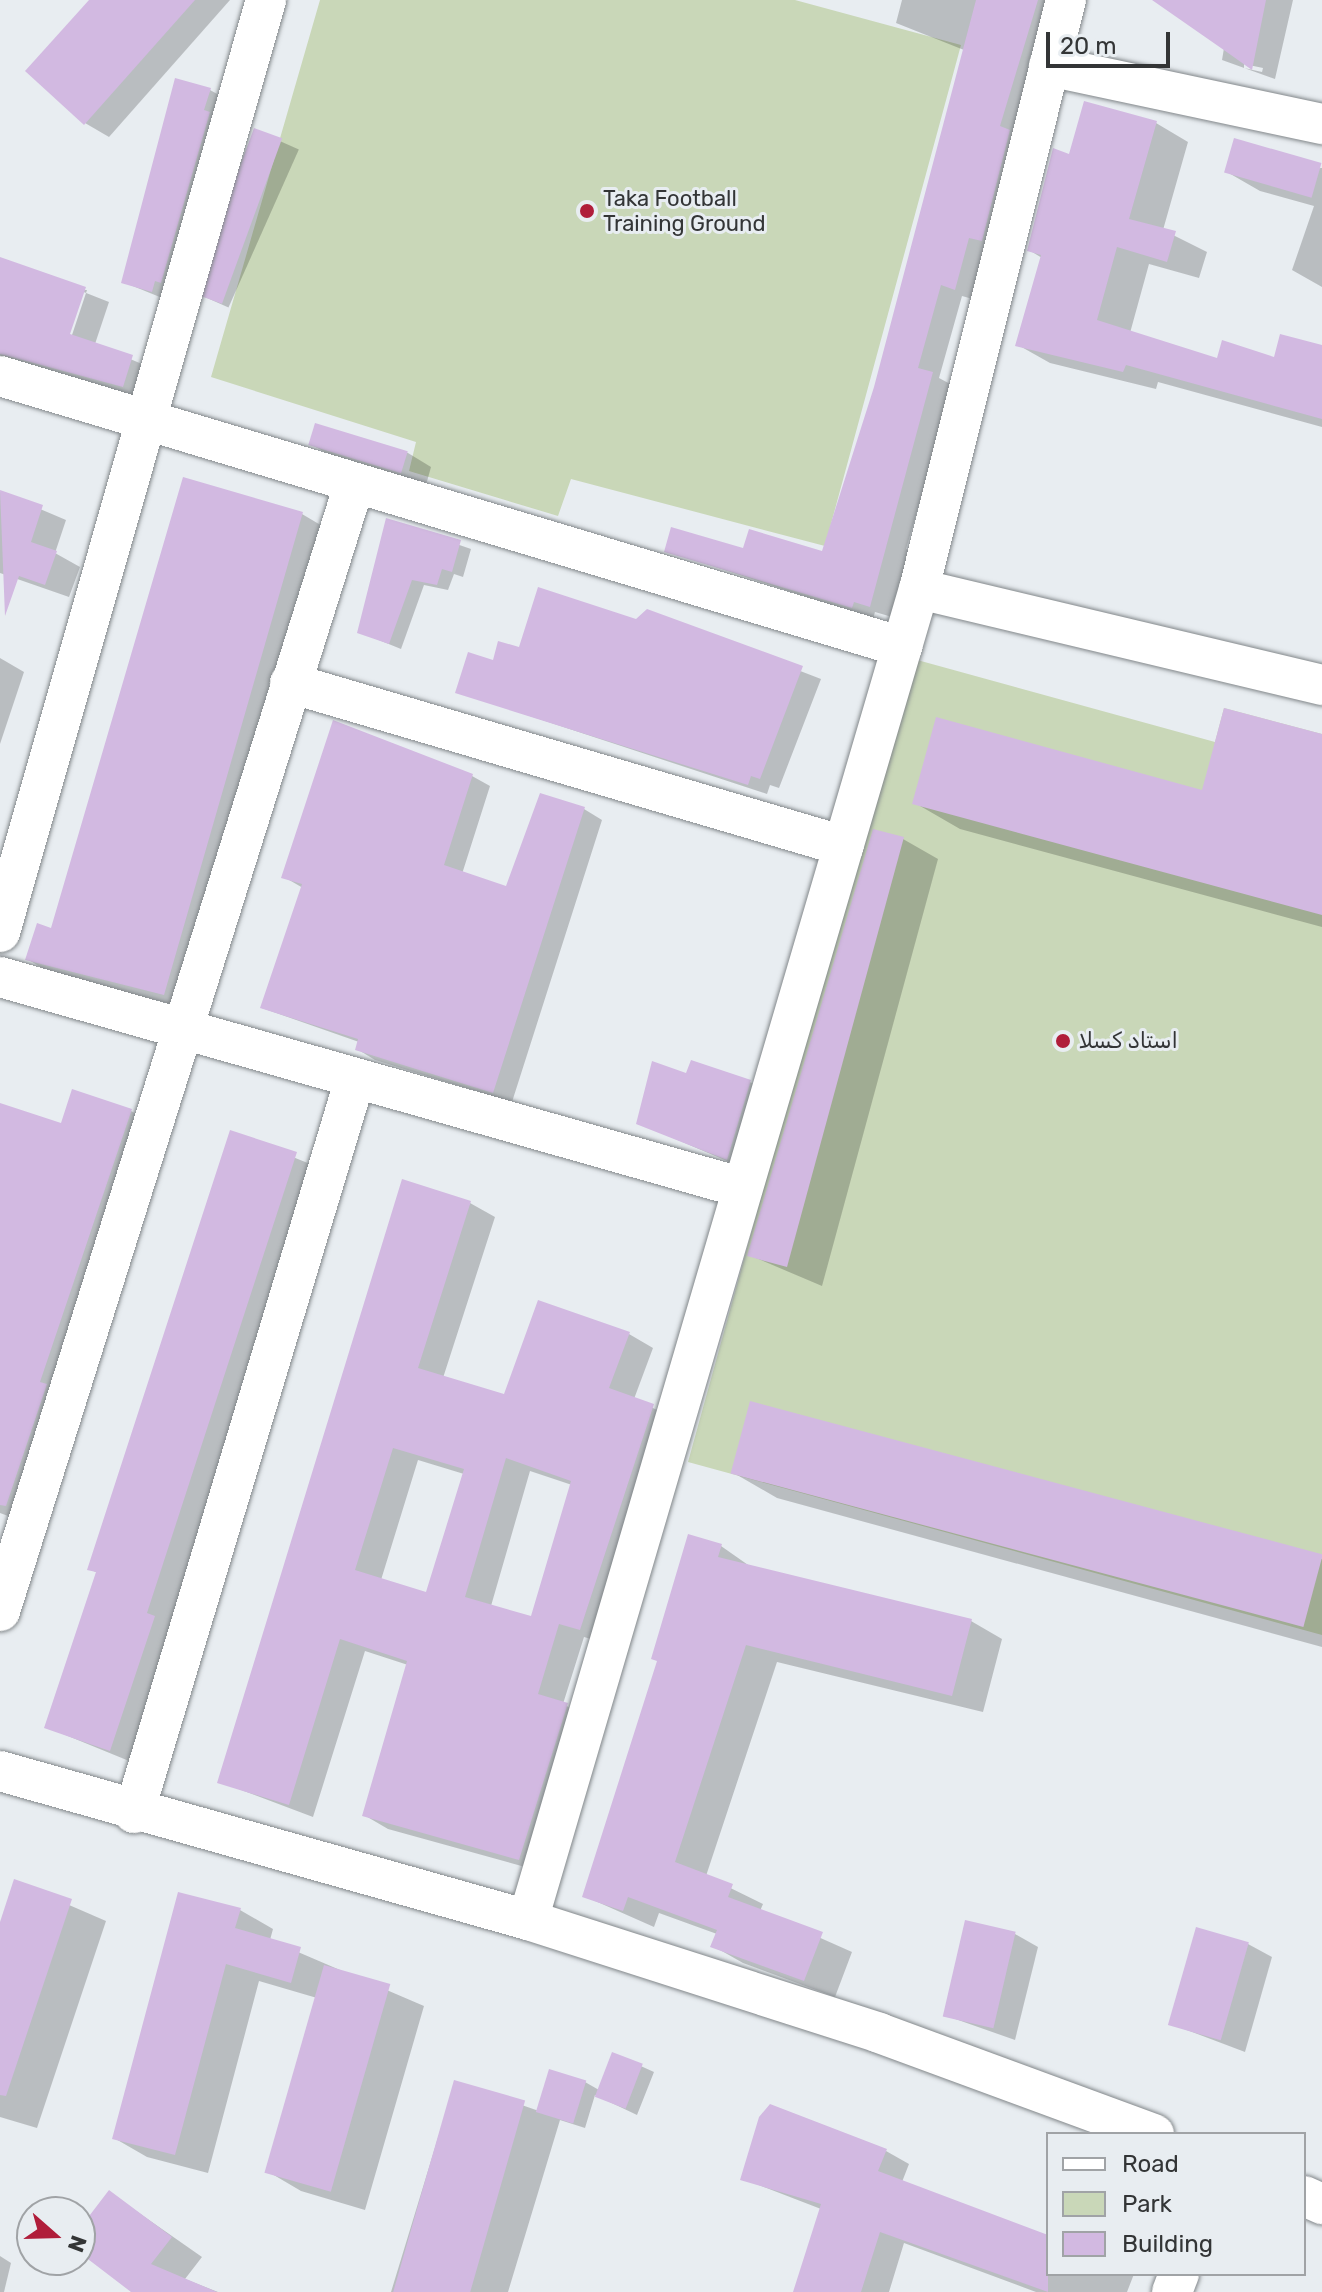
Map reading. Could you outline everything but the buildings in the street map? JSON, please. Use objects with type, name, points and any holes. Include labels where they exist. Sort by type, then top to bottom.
[{"type":"street","points":[[0,932],[266,0]]},
{"type":"street","points":[[528,1920],[919,589],[1066,0]]},
{"type":"street","points":[[1049,66],[1322,124]]},
{"type":"street","points":[[0,376],[146,423],[902,647]]},
{"type":"street","points":[[0,1611],[354,485]]},
{"type":"street","points":[[919,589],[1322,685]]},
{"type":"street","points":[[290,683],[844,846]]},
{"type":"street","points":[[0,977],[354,1082],[743,1188]]},
{"type":"street","points":[[134,1813],[354,1082]]},
{"type":"street","points":[[0,1771],[134,1813],[528,1920],[879,2033],[1149,2132]]},
{"type":"green space","name":"Taka Football Training Ground","points":[[320,0],[795,0],[961,45],[825,546],[571,479],[558,516],[409,471],[416,442],[211,377]]},
{"type":"green space","name":"استاد كسلا","points":[[910,658],[1215,742],[1224,708],[1322,734],[1322,1635],[688,1462]]},
{"type":"place","name":"Taka Football Training Ground","points":[[587,211]]},
{"type":"place","name":"استاد كسلا","points":[[1063,1041]]}]
